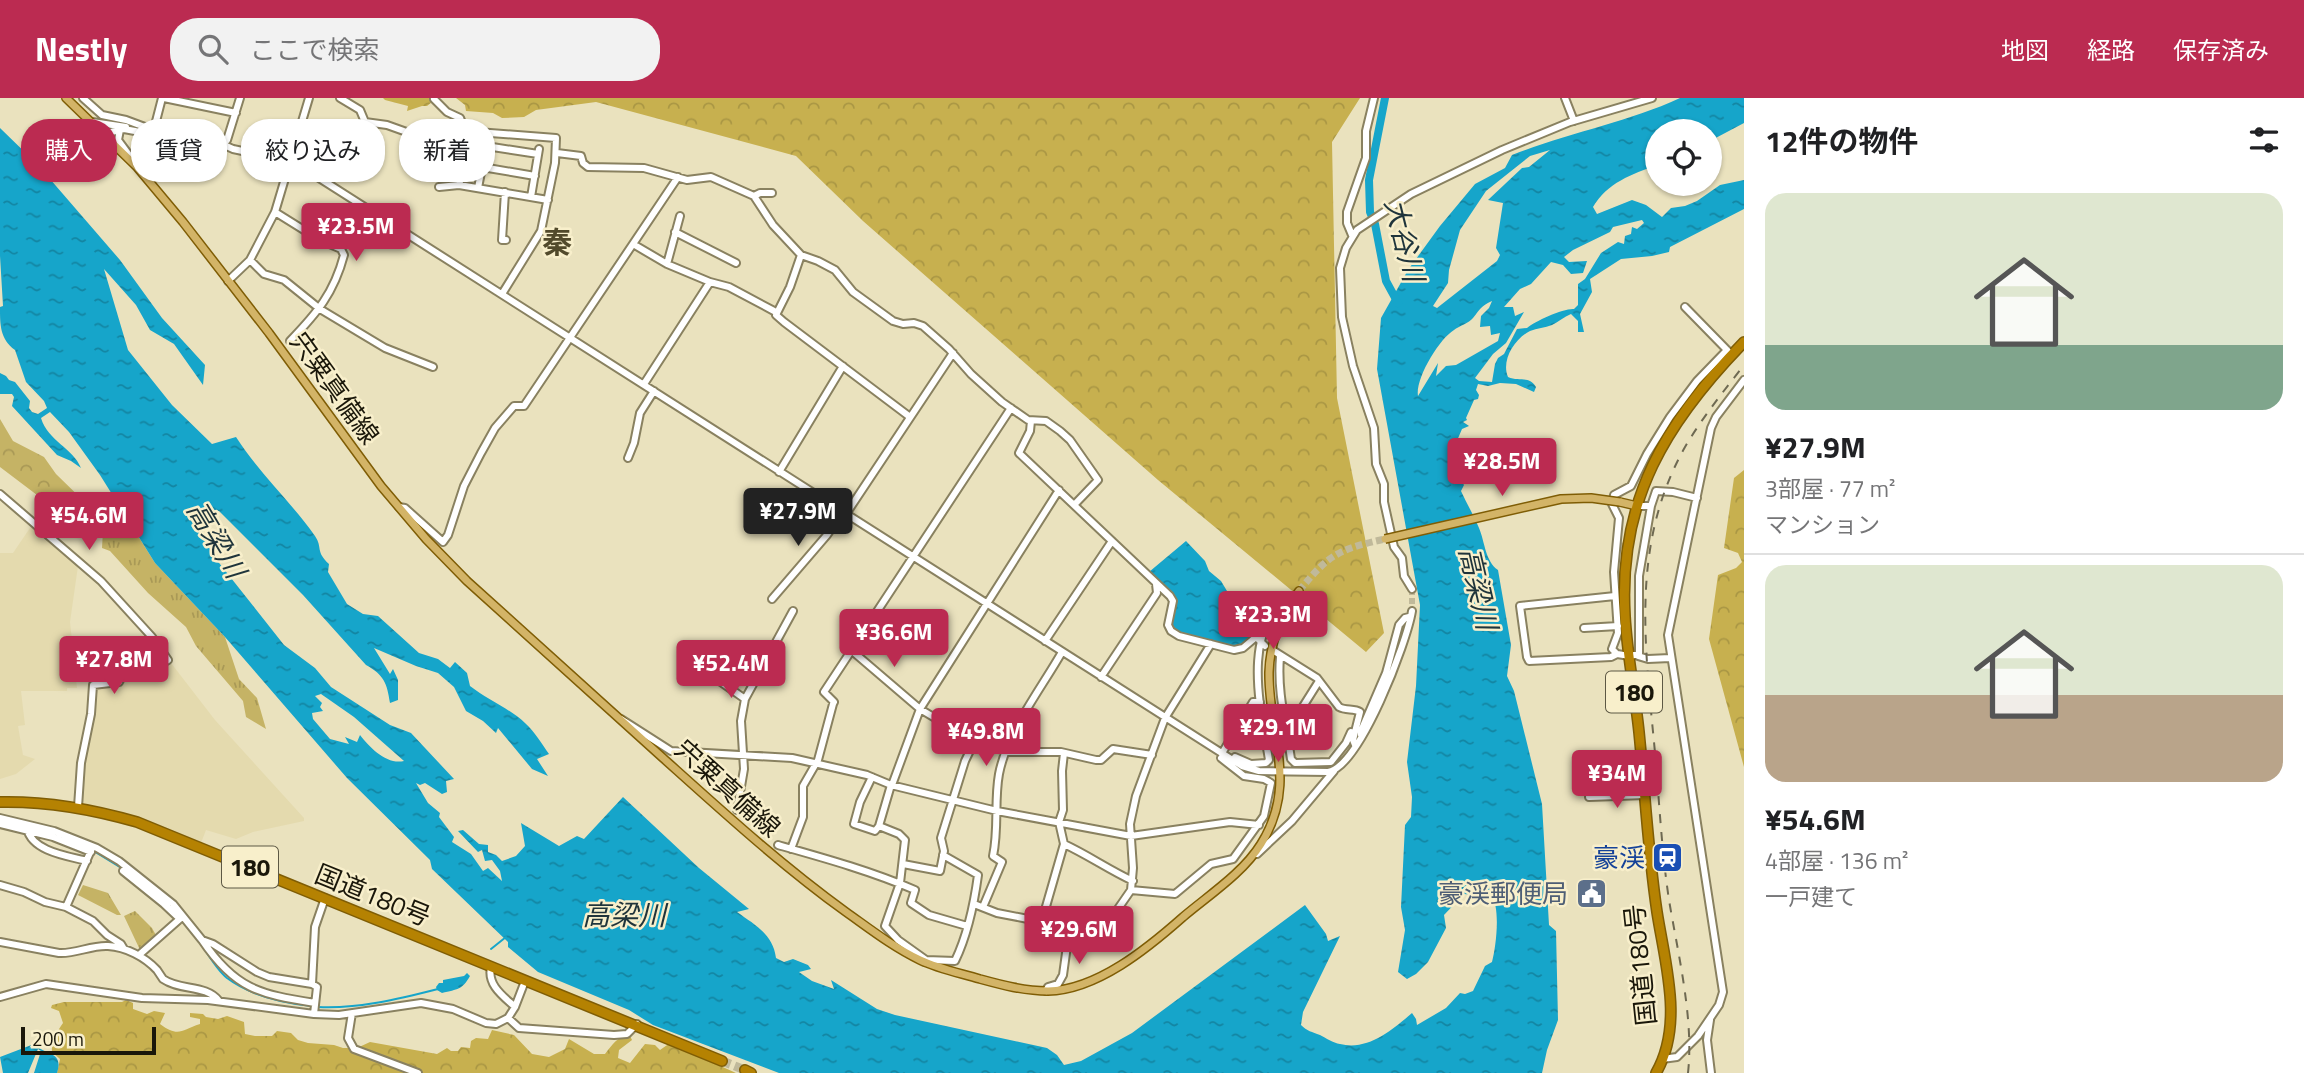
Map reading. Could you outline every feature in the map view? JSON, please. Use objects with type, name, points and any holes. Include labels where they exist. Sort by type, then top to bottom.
[{"type":"highway","name":"国道180号","points":[[1656,1073],[1670,1032],[1671,1006],[1653,879],[1634,656],[1625,613],[1626,561],[1637,506],[1656,457],[1680,416],[1729,353],[1744,342]]},
{"type":"highway","name":"国道180号","points":[[0,802],[78,807],[137,822],[637,1024],[722,1061]]},
{"type":"main road","name":"宍粟真備線","points":[[66,98],[89,119]]},
{"type":"main road","name":"宍粟真備線","points":[[117,146],[131,161]]},
{"type":"main road","name":"宍粟真備線","points":[[149,182],[228,281],[398,506],[467,580],[795,874],[879,935],[925,961],[1008,987],[1046,991],[1075,987],[1098,978],[1165,933],[1240,868],[1260,845],[1279,796],[1281,771],[1270,687],[1270,657],[1278,628],[1299,591]]},
{"type":"main road","points":[[1385,539],[1561,499],[1591,498],[1637,506]]},
{"type":"street","points":[[83,98],[102,115],[131,122]]},
{"type":"street","points":[[157,119],[163,98],[236,113]]},
{"type":"street","points":[[227,137],[240,98]]},
{"type":"street","points":[[302,119],[309,98]]},
{"type":"street","points":[[340,98],[360,110],[365,122],[399,129]]},
{"type":"street","points":[[1352,235],[1347,223],[1347,212],[1366,158],[1366,131],[1374,98]]},
{"type":"street","points":[[1565,98],[1574,121]]},
{"type":"street","points":[[1412,589],[1404,576],[1402,558],[1394,547],[1384,502],[1384,484],[1376,464],[1374,428],[1353,366],[1342,317],[1340,268],[1352,235],[1411,194],[1502,150],[1574,121],[1652,98]]},
{"type":"street","points":[[434,99],[447,112],[460,119]]},
{"type":"street","points":[[131,130],[118,128],[118,140],[131,155]]},
{"type":"street","points":[[495,133],[556,138],[557,153],[538,239],[502,294]]},
{"type":"street","points":[[495,147],[539,151],[531,197]]},
{"type":"street","points":[[557,153],[581,156],[588,167],[644,168],[693,180],[711,177],[754,196],[773,225],[801,256],[835,270],[853,292],[893,321],[923,326],[953,353],[971,374],[1011,408],[1031,421],[1046,421],[1070,440],[1098,480],[1075,504]]},
{"type":"street","points":[[495,169],[535,176]]},
{"type":"street","points":[[398,506],[405,508],[443,542],[448,535],[467,479],[495,428],[514,406],[524,406],[678,177]]},
{"type":"street","points":[[228,281],[250,260],[275,212],[283,182]]},
{"type":"street","points":[[324,182],[1166,719],[1251,769],[1334,771]]},
{"type":"street","points":[[478,188],[479,182]]},
{"type":"street","points":[[439,187],[459,185],[548,200]]},
{"type":"street","points":[[505,192],[502,240],[506,240]]},
{"type":"street","points":[[754,196],[760,192],[772,193]]},
{"type":"street","points":[[275,212],[344,252],[333,288],[320,309],[290,341]]},
{"type":"street","points":[[667,264],[680,216]]},
{"type":"street","points":[[675,232],[736,263]]},
{"type":"street","points":[[633,244],[667,264],[729,287],[777,313],[776,315],[910,417]]},
{"type":"street","points":[[777,313],[801,256]]},
{"type":"street","points":[[250,260],[264,274],[284,280],[320,309],[385,348],[433,367]]},
{"type":"street","points":[[644,384],[710,282]]},
{"type":"street","points":[[1617,654],[1612,649],[1618,636],[1614,572],[1619,518],[1612,505],[1614,495],[1631,486],[1670,417],[1697,381],[1729,353],[1685,307]]},
{"type":"street","points":[[772,599],[844,513],[953,353]]},
{"type":"street","points":[[779,472],[843,366]]},
{"type":"street","points":[[1662,1059],[1677,1057],[1698,1036],[1722,998],[1668,635],[1711,428],[1722,407],[1744,380]]},
{"type":"street","points":[[628,458],[640,413],[654,391]]},
{"type":"street","points":[[792,849],[803,817],[803,786],[817,763],[834,705],[824,692],[1011,408]]},
{"type":"street","points":[[1031,421],[1030,431],[1019,453],[1173,601],[1168,625],[1171,631],[1179,636],[1234,650],[1243,648],[1256,637],[1263,644]]},
{"type":"street","points":[[872,777],[860,802],[855,824],[876,831],[919,709],[1059,490]]},
{"type":"street","points":[[1634,656],[1640,651],[1639,589],[1643,548],[1656,491],[1697,498]]},
{"type":"street","points":[[0,494],[101,581],[167,657],[168,662],[123,674],[119,682],[95,684],[92,687],[91,714],[81,763],[78,807]]},
{"type":"street","points":[[1637,506],[1651,506]]},
{"type":"street","points":[[1045,641],[1112,541]]},
{"type":"street","points":[[1633,547],[1643,548]]},
{"type":"street","points":[[1101,677],[1157,593],[1156,583]]},
{"type":"street","points":[[1615,596],[1520,606],[1529,661],[1611,657],[1617,654],[1648,659],[1671,658]]},
{"type":"street","points":[[1222,752],[1251,764],[1266,763],[1269,760],[1256,681],[1269,622],[1278,610],[1293,599]]},
{"type":"street","points":[[737,810],[743,785],[745,754],[741,721],[745,699],[793,611]]},
{"type":"street","points":[[1240,868],[1292,821],[1361,737],[1394,669],[1410,622],[1410,614],[1399,625],[1386,673],[1361,731],[1361,737]]},
{"type":"street","points":[[1584,628],[1618,626]]},
{"type":"street","points":[[974,904],[997,913],[1028,919],[1044,917],[1101,932],[1131,890],[1133,881],[1130,824],[1136,796],[1166,719],[1211,644]]},
{"type":"street","points":[[851,650],[919,709],[939,722],[1006,752],[1065,753],[1096,760],[1101,760],[1113,749],[1152,755]]},
{"type":"street","points":[[682,651],[745,699]]},
{"type":"street","points":[[1274,651],[1319,681],[1339,707],[1360,712],[1353,740],[1355,745]]},
{"type":"street","points":[[982,907],[1002,865],[993,858],[996,788],[1006,752],[1062,652]]},
{"type":"street","points":[[1280,657],[1279,699],[1294,763],[1331,762],[1351,732]]},
{"type":"street","points":[[1286,728],[1292,724],[1319,681]]},
{"type":"street","points":[[1131,890],[1174,894],[1212,864],[1233,859],[1259,825],[1267,806],[1271,783],[1264,779],[1244,776],[1221,758],[1222,752],[1253,702],[1260,702]]},
{"type":"street","points":[[616,716],[671,751],[792,758],[997,811],[1131,836],[1230,822],[1259,825]]},
{"type":"street","points":[[903,864],[940,871],[943,855],[941,838],[965,761],[976,738]]},
{"type":"street","points":[[1044,917],[1064,844],[1059,822],[1063,810],[1062,771],[1065,753]]},
{"type":"street","points":[[1589,797],[1645,795]]},
{"type":"street","points":[[0,818],[44,828],[92,849],[136,874],[173,904],[203,940],[217,962],[224,966],[231,976],[268,994],[315,1003]]},
{"type":"street","points":[[0,824],[27,829],[92,849]]},
{"type":"street","points":[[879,826],[903,837],[906,842],[900,883],[885,926],[925,961],[955,961],[974,904],[978,876],[943,855]]},
{"type":"street","points":[[27,829],[30,837],[47,849],[87,861]]},
{"type":"street","points":[[1064,844],[1133,881]]},
{"type":"street","points":[[778,845],[900,883],[915,890],[911,903],[929,915],[967,926]]},
{"type":"street","points":[[66,907],[92,849]]},
{"type":"street","points":[[122,871],[182,917]]},
{"type":"street","points":[[0,884],[44,902],[66,907],[93,921],[124,949]]},
{"type":"street","points":[[312,984],[314,927],[325,898]]},
{"type":"street","points":[[139,956],[182,917]]},
{"type":"street","points":[[1046,991],[1048,987],[1058,984],[1063,975],[1070,924]]},
{"type":"street","points":[[203,940],[269,977],[317,987],[314,1014]]},
{"type":"street","points":[[0,942],[59,953],[108,946],[124,949],[139,956],[164,979],[203,990],[214,995],[219,1001]]},
{"type":"street","points":[[491,967],[489,972],[494,986],[515,1007]]},
{"type":"street","points":[[0,997],[46,984],[158,1000],[219,1001],[314,1014],[352,1013],[421,1003],[453,1009],[491,1025],[508,1018],[525,981]]},
{"type":"street","points":[[352,1013],[348,1038],[355,1049],[418,1073]]},
{"type":"street","points":[[508,1018],[519,1028],[614,1035],[627,1034],[637,1024]]},
{"type":"street","points":[[1710,1018],[1707,1040],[1711,1073]]},
{"type":"shaded area","points":[[32,525],[78,566],[70,622],[77,688],[67,688],[67,691],[21,691],[25,725],[18,726],[23,755],[35,759],[16,774],[0,779],[0,553],[13,553]]},
{"type":"shaded area","points":[[171,663],[215,720],[304,821],[253,832],[236,839],[206,830],[201,843],[132,815],[82,803],[82,767],[95,686],[106,685],[128,675]]},
{"type":"green space","points":[[383,98],[437,98],[427,106],[407,111],[408,106]]},
{"type":"green space","points":[[456,98],[1360,98],[1332,142],[1337,398],[1384,633],[1366,652],[1158,480],[863,221],[796,156],[596,102],[536,110],[524,117],[502,118],[493,113],[466,111],[465,105]]},
{"type":"green space","points":[[0,419],[13,441],[44,457],[56,474],[96,513],[83,519],[70,520],[0,467]]},
{"type":"green space","points":[[1744,470],[1744,767],[1709,639],[1718,575],[1736,568],[1742,562],[1738,553],[1724,548],[1734,478]]},
{"type":"green space","points":[[103,530],[114,535],[138,536],[155,563],[225,637],[239,679],[257,698],[266,729],[246,717],[243,701],[196,646],[186,627],[148,593],[110,551],[102,548]]},
{"type":"green space","points":[[83,885],[108,893],[121,915],[78,895]]},
{"type":"green space","points":[[135,911],[152,928],[158,939],[141,952],[124,916]]},
{"type":"green space","points":[[126,1000],[133,1003],[133,1009],[147,1014],[154,1011],[165,1013],[160,1024],[176,1032],[200,1024],[200,1019],[190,1017],[190,1013],[218,1019],[227,1016],[244,1022],[245,1034],[255,1036],[272,1036],[277,1031],[291,1033],[298,1040],[308,1043],[357,1048],[370,1042],[437,1054],[447,1048],[458,1051],[461,1047],[470,1048],[471,1041],[476,1038],[488,1039],[492,1030],[514,1035],[532,1054],[549,1057],[565,1049],[569,1039],[594,1054],[605,1054],[618,1039],[630,1036],[632,1040],[619,1050],[618,1058],[630,1063],[645,1044],[655,1045],[660,1050],[670,1043],[736,1073],[57,1073],[60,1059],[52,1052],[52,1048],[63,1023],[59,1011],[51,1008],[52,1005],[64,1002]]},
{"type":"water","name":"高梁川","points":[[1680,98],[1744,98],[1744,123],[1722,135],[1722,119],[1645,119],[1645,170],[1613,186],[1593,207],[1597,214],[1632,200],[1646,205],[1662,217],[1671,208],[1685,206],[1704,196],[1722,196],[1722,185],[1744,180],[1744,209],[1670,247],[1669,252],[1621,259],[1590,279],[1592,292],[1580,314],[1584,332],[1578,332],[1578,321],[1571,314],[1519,339],[1510,351],[1506,371],[1508,377],[1533,383],[1536,387],[1534,392],[1516,384],[1478,384],[1478,399],[1474,400],[1467,420],[1463,422],[1469,426],[1462,429],[1456,443],[1460,479],[1464,485],[1461,491],[1479,528],[1488,556],[1498,570],[1511,645],[1507,676],[1514,691],[1542,804],[1549,925],[1556,931],[1558,1020],[1542,1073],[779,1073],[653,1025],[629,1010],[538,972],[508,947],[508,942],[432,869],[430,860],[347,778],[225,637],[155,563],[100,475],[69,432],[50,412],[41,418],[49,433],[72,455],[81,468],[57,455],[12,406],[12,394],[0,394],[0,373],[15,382],[30,401],[29,408],[32,412],[38,414],[47,408],[26,382],[15,350],[6,341],[1,326],[0,307],[3,306],[0,256],[0,128],[21,148],[21,182],[53,182],[120,260],[162,318],[205,365],[203,385],[174,344],[150,330],[136,305],[104,269],[128,350],[172,405],[212,444],[236,437],[315,536],[322,556],[329,564],[328,572],[347,604],[363,614],[378,616],[419,653],[438,659],[450,668],[455,662],[467,673],[470,686],[525,723],[549,754],[537,759],[548,776],[532,769],[498,728],[496,733],[466,711],[454,687],[438,673],[374,648],[390,674],[393,669],[398,680],[398,700],[390,703],[381,676],[366,665],[303,595],[219,511],[205,510],[197,518],[212,554],[284,645],[315,668],[331,687],[390,725],[411,733],[454,779],[446,781],[447,792],[442,794],[425,783],[416,783],[428,803],[440,813],[439,817],[454,837],[452,842],[471,854],[483,871],[488,868],[502,881],[500,871],[492,860],[485,861],[482,850],[478,852],[458,831],[463,830],[479,844],[488,845],[488,852],[502,861],[516,856],[525,846],[521,823],[559,846],[577,836],[584,839],[623,797],[699,868],[749,909],[737,912],[767,936],[776,958],[784,962],[793,959],[808,965],[811,969],[799,972],[812,981],[834,989],[831,980],[877,1009],[895,1015],[1047,1048],[1057,1055],[1064,1065],[1081,1061],[1132,1033],[1305,905],[1328,941],[1340,936],[1303,1012],[1301,1025],[1335,1043],[1360,1044],[1379,1038],[1412,1013],[1417,1025],[1446,1008],[1460,993],[1473,991],[1485,966],[1492,962],[1497,927],[1494,901],[1478,884],[1475,895],[1464,894],[1444,915],[1446,928],[1428,962],[1407,979],[1398,972],[1405,930],[1401,907],[1405,825],[1411,817],[1412,797],[1407,762],[1416,686],[1420,605],[1377,369],[1381,318],[1408,270],[1475,184],[1505,168],[1512,155]],"holes":[[[1550,150],[1529,167],[1522,168],[1488,200],[1503,203],[1496,248],[1500,255],[1497,261],[1437,308],[1433,306],[1448,283],[1460,230],[1486,191],[1530,156]],[[1642,220],[1644,223],[1637,229],[1632,227],[1631,234],[1625,236],[1624,244],[1618,242],[1601,253],[1585,279],[1578,284],[1578,305],[1574,309],[1550,316],[1527,328],[1517,329],[1504,354],[1495,364],[1492,382],[1475,378],[1493,354],[1506,343],[1524,312],[1515,316],[1513,307],[1504,307],[1520,289],[1531,284],[1551,262],[1563,265],[1571,274],[1583,273],[1587,261],[1569,262],[1564,257],[1610,232],[1613,227]],[[1492,301],[1481,316],[1480,327],[1490,326],[1491,335],[1500,333],[1498,341],[1456,365],[1446,366],[1436,376],[1438,363],[1418,396],[1424,370],[1442,342]],[[321,694],[354,717],[404,761],[385,758],[360,735],[357,742],[345,737],[349,744],[330,739],[313,719],[312,713],[323,711],[320,707],[322,703],[315,696]]]},
{"type":"water","points":[[1186,541],[1227,591],[1239,597],[1262,625],[1263,628],[1243,645],[1236,648],[1176,632],[1171,626],[1176,598],[1149,572]]},
{"type":"water","points":[[467,973],[470,976],[459,988],[442,993],[437,990],[436,987],[443,983],[443,980]]},
{"type":"water","points":[[34,1044],[56,1057],[59,1066],[57,1073],[34,1073],[41,1051],[38,1049],[28,1073],[3,1073],[0,1057]]},
{"type":"waterway","name":"大谷川","points":[[1385,98],[1369,180],[1370,212],[1375,224],[1386,281],[1398,303]]},
{"type":"waterway","points":[[66,833],[84,840]]},
{"type":"waterway","points":[[92,850],[123,869]]},
{"type":"waterway","points":[[182,910],[194,925]]},
{"type":"waterway","points":[[491,949],[506,937]]},
{"type":"waterway","points":[[200,942],[219,970],[246,990],[268,998],[312,1006]]},
{"type":"waterway","points":[[318,1007],[363,1005],[438,989]]},
{"type":"tunnel","points":[[1299,591],[1336,555],[1356,546],[1385,539]]},
{"type":"tunnel","points":[[1617,545],[1633,547]]},
{"type":"tunnel","points":[[1412,589],[1412,611]]},
{"type":"tunnel","points":[[722,1061],[745,1070]]},
{"type":"railway","points":[[1688,1073],[1687,1009],[1662,840],[1647,666],[1646,591],[1656,518],[1668,482],[1692,436],[1744,365]]},
{"type":"place","name":"豪渓","points":[[1668,857]]},
{"type":"place","name":"豪渓郵便局","points":[[1591,893]]},
{"type":"district","name":"秦","points":[[557,242]]}]
